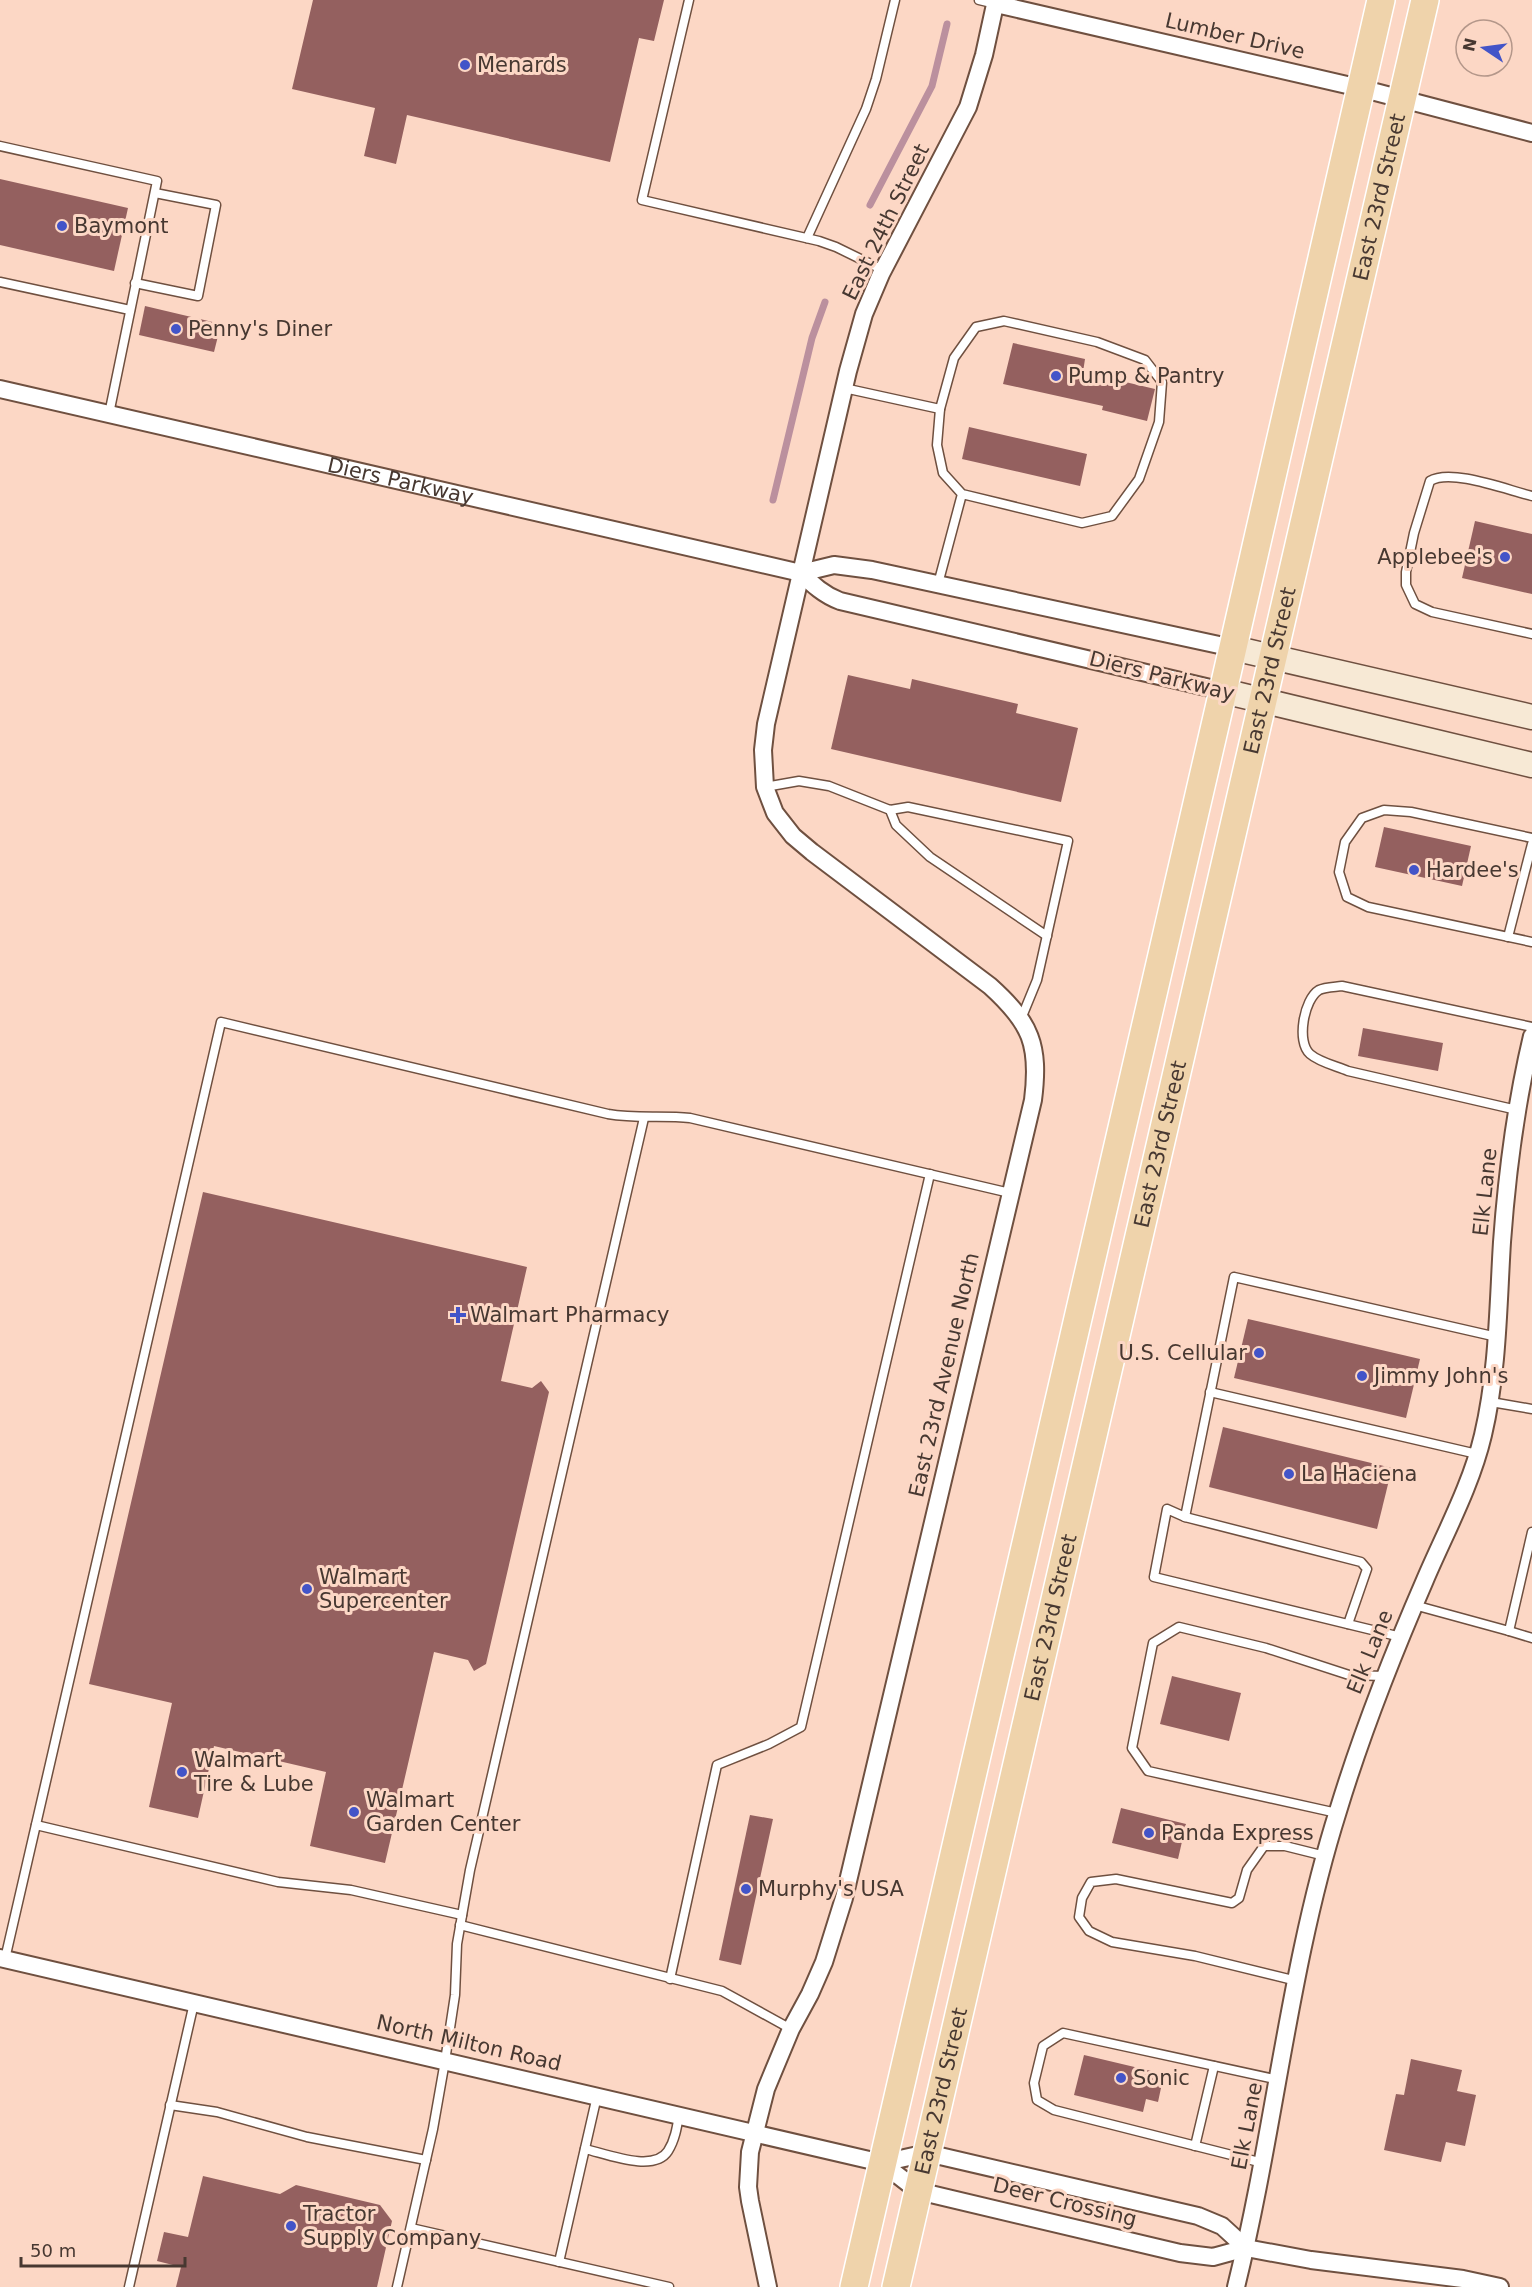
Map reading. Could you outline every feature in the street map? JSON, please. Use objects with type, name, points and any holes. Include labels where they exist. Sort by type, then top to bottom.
[{"type":"main road","name":"East 23rd Street","points":[[854,2287],[1381,0]]},
{"type":"main road","name":"East 23rd Street","points":[[896,2287],[1425,0]]},
{"type":"main road","name":"Diers Parkway","points":[[1233,648],[1532,717]]},
{"type":"main road","name":"Diers Parkway","points":[[1223,691],[1532,765]]},
{"type":"street","name":"Lumber Drive","points":[[996,2],[1360,88],[1532,133]]},
{"type":"street","name":"East 24th Street","points":[[801,573],[844,388],[864,314],[883,270],[968,107],[984,55],[996,2]]},
{"type":"street","name":"Diers Parkway","points":[[0,388],[801,573],[817,568],[844,565],[1233,648]]},
{"type":"street","name":"Diers Parkway","points":[[801,573],[815,587],[840,601],[1223,691]]},
{"type":"street","name":"East 23rd Avenue North","points":[[768,2287],[748,2187],[750,2152],[754,2132],[766,2089],[791,2029],[824,1962],[844,1898],[1035,1081],[1035,1051],[1026,1027],[1005,1000],[990,986],[812,852],[793,836],[775,813],[765,787],[763,750],[766,724],[801,573]]},
{"type":"street","name":"Elk Lane","points":[[1236,2287],[1263,2163],[1296,1981],[1324,1856],[1384,1676],[1463,1494],[1477,1454],[1491,1401],[1504,1217],[1517,1110],[1532,1036]]},
{"type":"street","name":"North Milton Road","points":[[3,1959],[882,2163],[927,2153]]},
{"type":"street","name":"Deer Crossing","points":[[927,2153],[1198,2216],[1222,2226],[1246,2248]]},
{"type":"street","name":"Deer Crossing","points":[[882,2163],[918,2191],[1180,2253],[1213,2257],[1246,2248],[1303,2259],[1464,2279],[1500,2287]]},
{"type":"lane","points":[[689,0],[642,200],[807,238],[836,247],[883,270]]},
{"type":"lane","points":[[807,238],[866,109],[876,79],[895,0]]},
{"type":"lane","points":[[979,0],[996,2]]},
{"type":"lane","points":[[0,146],[157,181],[109,414]]},
{"type":"lane","points":[[135,283],[198,296],[216,205],[155,193]]},
{"type":"lane","points":[[0,282],[130,310]]},
{"type":"lane","points":[[1004,321],[1097,342],[1145,360],[1162,382],[1159,422],[1139,478],[1112,516],[1082,523],[962,494],[943,473],[937,445],[940,409],[954,358],[976,327],[1004,321]]},
{"type":"lane","points":[[844,388],[940,409]]},
{"type":"lane","points":[[1532,496],[1452,476],[1437,477],[1430,481],[1409,554],[1406,585],[1415,604],[1432,612],[1532,634]]},
{"type":"lane","points":[[938,584],[962,494]]},
{"type":"lane","points":[[765,787],[799,781],[829,786],[890,810],[908,807],[1068,841],[1037,980],[1021,1020]]},
{"type":"lane","points":[[890,810],[896,825],[930,857],[1047,936]]},
{"type":"lane","points":[[1532,838],[1411,812],[1384,810],[1362,818],[1345,842],[1339,872],[1347,897],[1368,908],[1532,942]]},
{"type":"lane","points":[[1508,937],[1532,844]]},
{"type":"lane","points":[[1517,1110],[1348,1071],[1331,1064],[1308,1053],[1303,1043],[1304,1022],[1311,998],[1320,990],[1342,986],[1532,1027]]},
{"type":"lane","points":[[3,1959],[221,1022],[608,1114],[644,1118],[664,1116],[690,1119],[1010,1193]]},
{"type":"lane","points":[[397,2287],[426,2160],[445,2061],[455,1995],[455,1968],[461,1920],[484,1807],[644,1118]]},
{"type":"lane","points":[[670,1979],[717,1765],[769,1744],[801,1726],[930,1174]]},
{"type":"lane","points":[[1185,1517],[1234,1276],[1497,1337]]},
{"type":"lane","points":[[1210,1392],[1477,1454]]},
{"type":"lane","points":[[1491,1401],[1532,1409]]},
{"type":"lane","points":[[1348,1624],[1367,1569],[1361,1562],[1185,1517],[1167,1509],[1154,1577],[1348,1624],[1401,1636]]},
{"type":"lane","points":[[1509,1630],[1532,1532]]},
{"type":"lane","points":[[1414,1605],[1532,1638]]},
{"type":"lane","points":[[1337,1813],[1148,1770],[1132,1748],[1153,1643],[1179,1627],[1266,1648],[1349,1675],[1384,1676]]},
{"type":"lane","points":[[36,1825],[278,1882],[351,1890],[670,1979],[722,1991],[791,2029]]},
{"type":"lane","points":[[1296,1981],[1195,1956],[1112,1942],[1089,1930],[1079,1917],[1082,1898],[1091,1882],[1116,1879],[1232,1903],[1239,1898],[1247,1870],[1264,1846],[1285,1846],[1324,1856]]},
{"type":"lane","points":[[129,2287],[194,2003]]},
{"type":"lane","points":[[1263,2163],[1053,2110],[1037,2100],[1034,2083],[1043,2046],[1063,2032],[1279,2080]]},
{"type":"lane","points":[[1195,2146],[1214,2066]]},
{"type":"lane","points":[[559,2262],[597,2096]]},
{"type":"lane","points":[[170,2105],[217,2112],[307,2137],[426,2160]]},
{"type":"lane","points":[[585,2149],[646,2163],[658,2160],[664,2156],[671,2145],[679,2115]]},
{"type":"lane","points":[[411,2228],[669,2287]]},
{"type":"building","name":"Menards","points":[[313,0],[664,0],[654,41],[639,38],[610,162],[407,115],[396,164],[364,156],[375,108],[292,89]]},
{"type":"building","name":"Baymont","points":[[0,179],[128,208],[114,271],[0,245]]},
{"type":"building","points":[[145,306],[221,324],[214,352],[139,335]]},
{"type":"building","points":[[1013,343],[1085,359],[1083,372],[1155,389],[1147,421],[1102,410],[1103,406],[1003,384]]},
{"type":"building","points":[[969,427],[1087,454],[1080,486],[962,459]]},
{"type":"building","points":[[1475,521],[1532,534],[1532,594],[1462,578]]},
{"type":"building","points":[[848,675],[910,689],[912,679],[1018,704],[1016,713],[1078,728],[1061,802],[831,749]]},
{"type":"building","points":[[1384,827],[1471,846],[1462,886],[1375,867]]},
{"type":"building","points":[[1363,1028],[1443,1043],[1438,1071],[1358,1056]]},
{"type":"building","name":"Walmart Supercenter","points":[[203,1192],[527,1267],[501,1381],[532,1388],[541,1381],[549,1392],[486,1664],[474,1671],[468,1660],[434,1652],[385,1863],[310,1846],[326,1772],[214,1746],[198,1818],[149,1807],[172,1703],[89,1684]]},
{"type":"building","points":[[1248,1319],[1420,1359],[1406,1418],[1234,1378]]},
{"type":"building","points":[[1223,1427],[1392,1468],[1377,1529],[1209,1487]]},
{"type":"building","points":[[1172,1676],[1241,1693],[1229,1741],[1160,1724]]},
{"type":"building","name":"Panda Express","points":[[1121,1808],[1186,1824],[1178,1859],[1112,1843]]},
{"type":"building","name":"Murphy's USA","points":[[750,1815],[773,1819],[741,1965],[719,1960]]},
{"type":"building","name":"Sonic","points":[[1084,2055],[1164,2074],[1158,2102],[1146,2099],[1143,2112],[1074,2095]]},
{"type":"building","points":[[1411,2059],[1462,2070],[1457,2091],[1476,2095],[1465,2146],[1446,2142],[1441,2162],[1384,2150],[1396,2094],[1404,2095]]},
{"type":"building","name":"Tractor Supply Company","points":[[203,2176],[280,2194],[296,2185],[380,2205],[392,2221],[377,2287],[176,2287],[181,2267],[157,2261],[164,2232],[188,2237]]},
{"type":"waterway","points":[[870,205],[932,86],[947,24]]},
{"type":"waterway","points":[[773,500],[812,338],[825,302]]},
{"type":"place","name":"Menards","points":[[465,65]]},
{"type":"place","name":"Baymont","points":[[62,226]]},
{"type":"place","name":"Penny's Diner","points":[[176,329]]},
{"type":"place","name":"Pump & Pantry","points":[[1056,376]]},
{"type":"place","name":"Applebee's","points":[[1505,557]]},
{"type":"place","name":"Hardee's","points":[[1414,870]]},
{"type":"place","name":"Walmart Pharmacy","points":[[458,1315]]},
{"type":"place","name":"U.S. Cellular","points":[[1259,1353]]},
{"type":"place","name":"Jimmy John's","points":[[1362,1376]]},
{"type":"place","name":"La Haciena","points":[[1289,1474]]},
{"type":"place","name":"Walmart Supercenter","points":[[307,1589]]},
{"type":"place","name":"Walmart Tire & Lube","points":[[182,1772]]},
{"type":"place","name":"Walmart Garden Center","points":[[354,1812]]},
{"type":"place","name":"Panda Express","points":[[1149,1833]]},
{"type":"place","name":"Murphy's USA","points":[[746,1889]]},
{"type":"place","name":"Sonic","points":[[1121,2078]]},
{"type":"place","name":"Tractor Supply Company","points":[[291,2226]]}]
